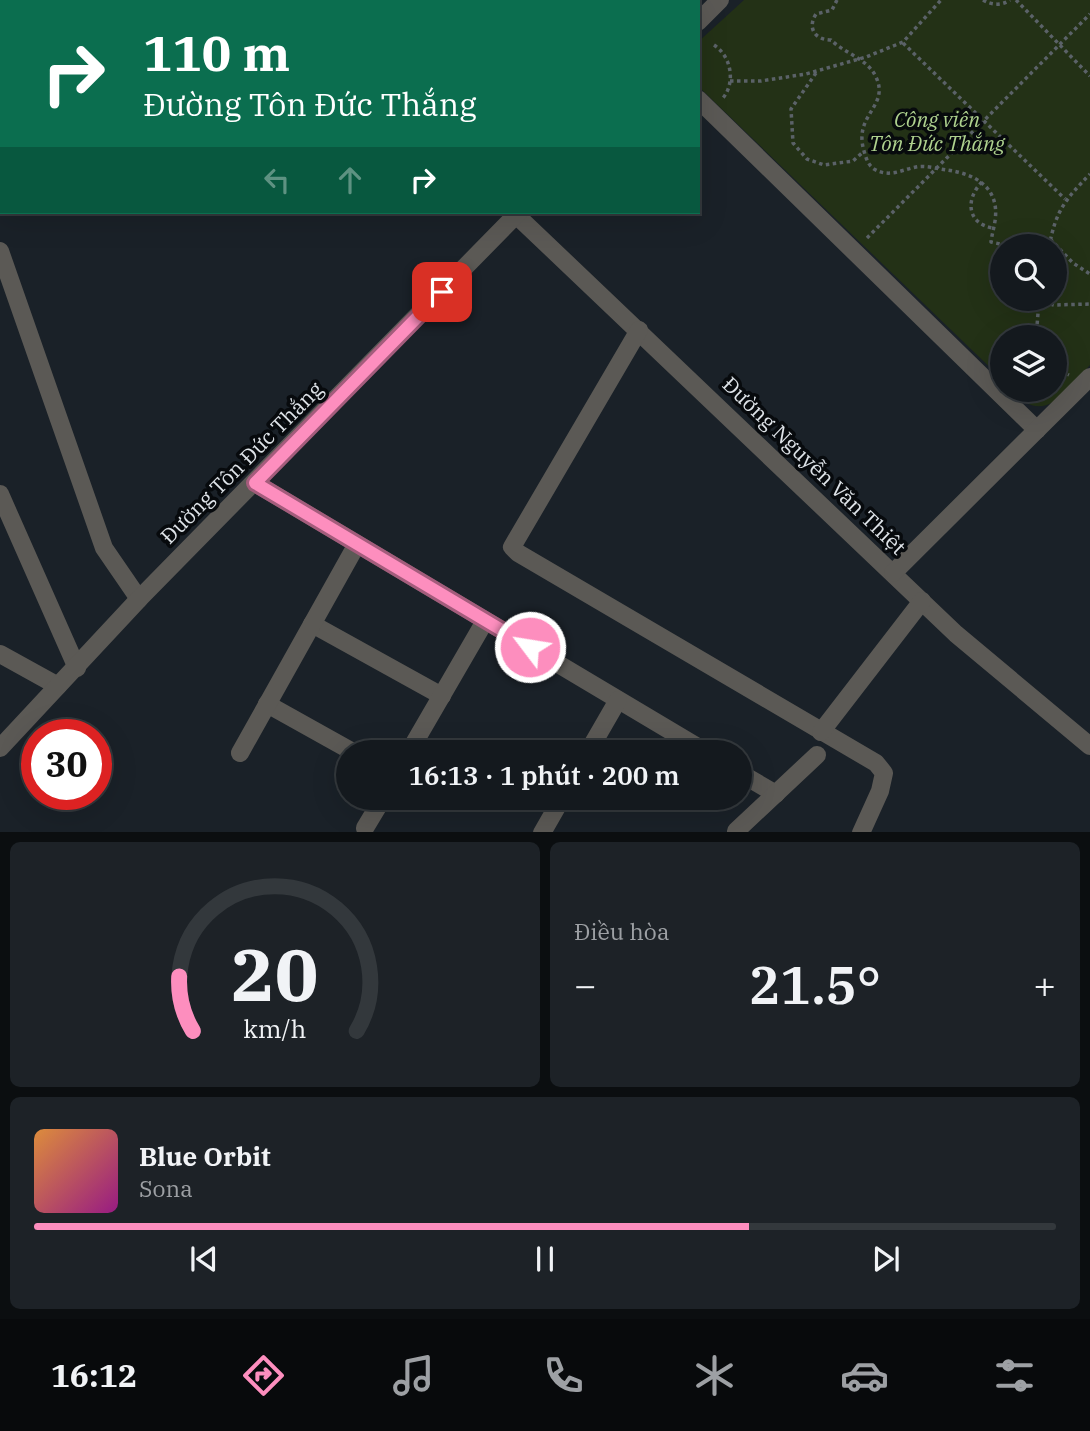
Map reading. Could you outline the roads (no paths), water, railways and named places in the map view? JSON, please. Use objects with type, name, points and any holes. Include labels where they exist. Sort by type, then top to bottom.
[{"type":"street","points":[[700,20],[720,0]]},
{"type":"street","points":[[705,105],[1037,430]]},
{"type":"street","points":[[0,139],[0,145]]},
{"type":"street","name":"Đường Tôn Đức Thắng","points":[[0,748],[138,599],[255,483],[515,214]]},
{"type":"street","name":"Đường Nguyễn Văn Thiệt","points":[[517,214],[956,634],[1090,746]]},
{"type":"street","points":[[0,251],[104,548],[138,599]]},
{"type":"street","points":[[639,330],[512,547],[876,763],[884,773],[880,791],[861,832]]},
{"type":"street","points":[[893,573],[1090,377]]},
{"type":"street","points":[[255,483],[686,740]]},
{"type":"street","points":[[0,494],[76,668]]},
{"type":"street","points":[[240,753],[357,544]]},
{"type":"street","points":[[821,732],[922,601]]},
{"type":"street","points":[[416,740],[485,621]]},
{"type":"street","points":[[312,624],[442,696]]},
{"type":"street","points":[[0,654],[58,686]]},
{"type":"street","points":[[595,740],[618,700]]},
{"type":"street","points":[[267,704],[336,743]]},
{"type":"street","points":[[736,831],[817,755]]},
{"type":"street","points":[[752,780],[775,793]]},
{"type":"street","points":[[365,828],[376,810]]},
{"type":"street","points":[[542,832],[555,810]]},
{"type":"park label","name":"Công viên Tôn Đức Thắng","points":[[937,132]]}]
